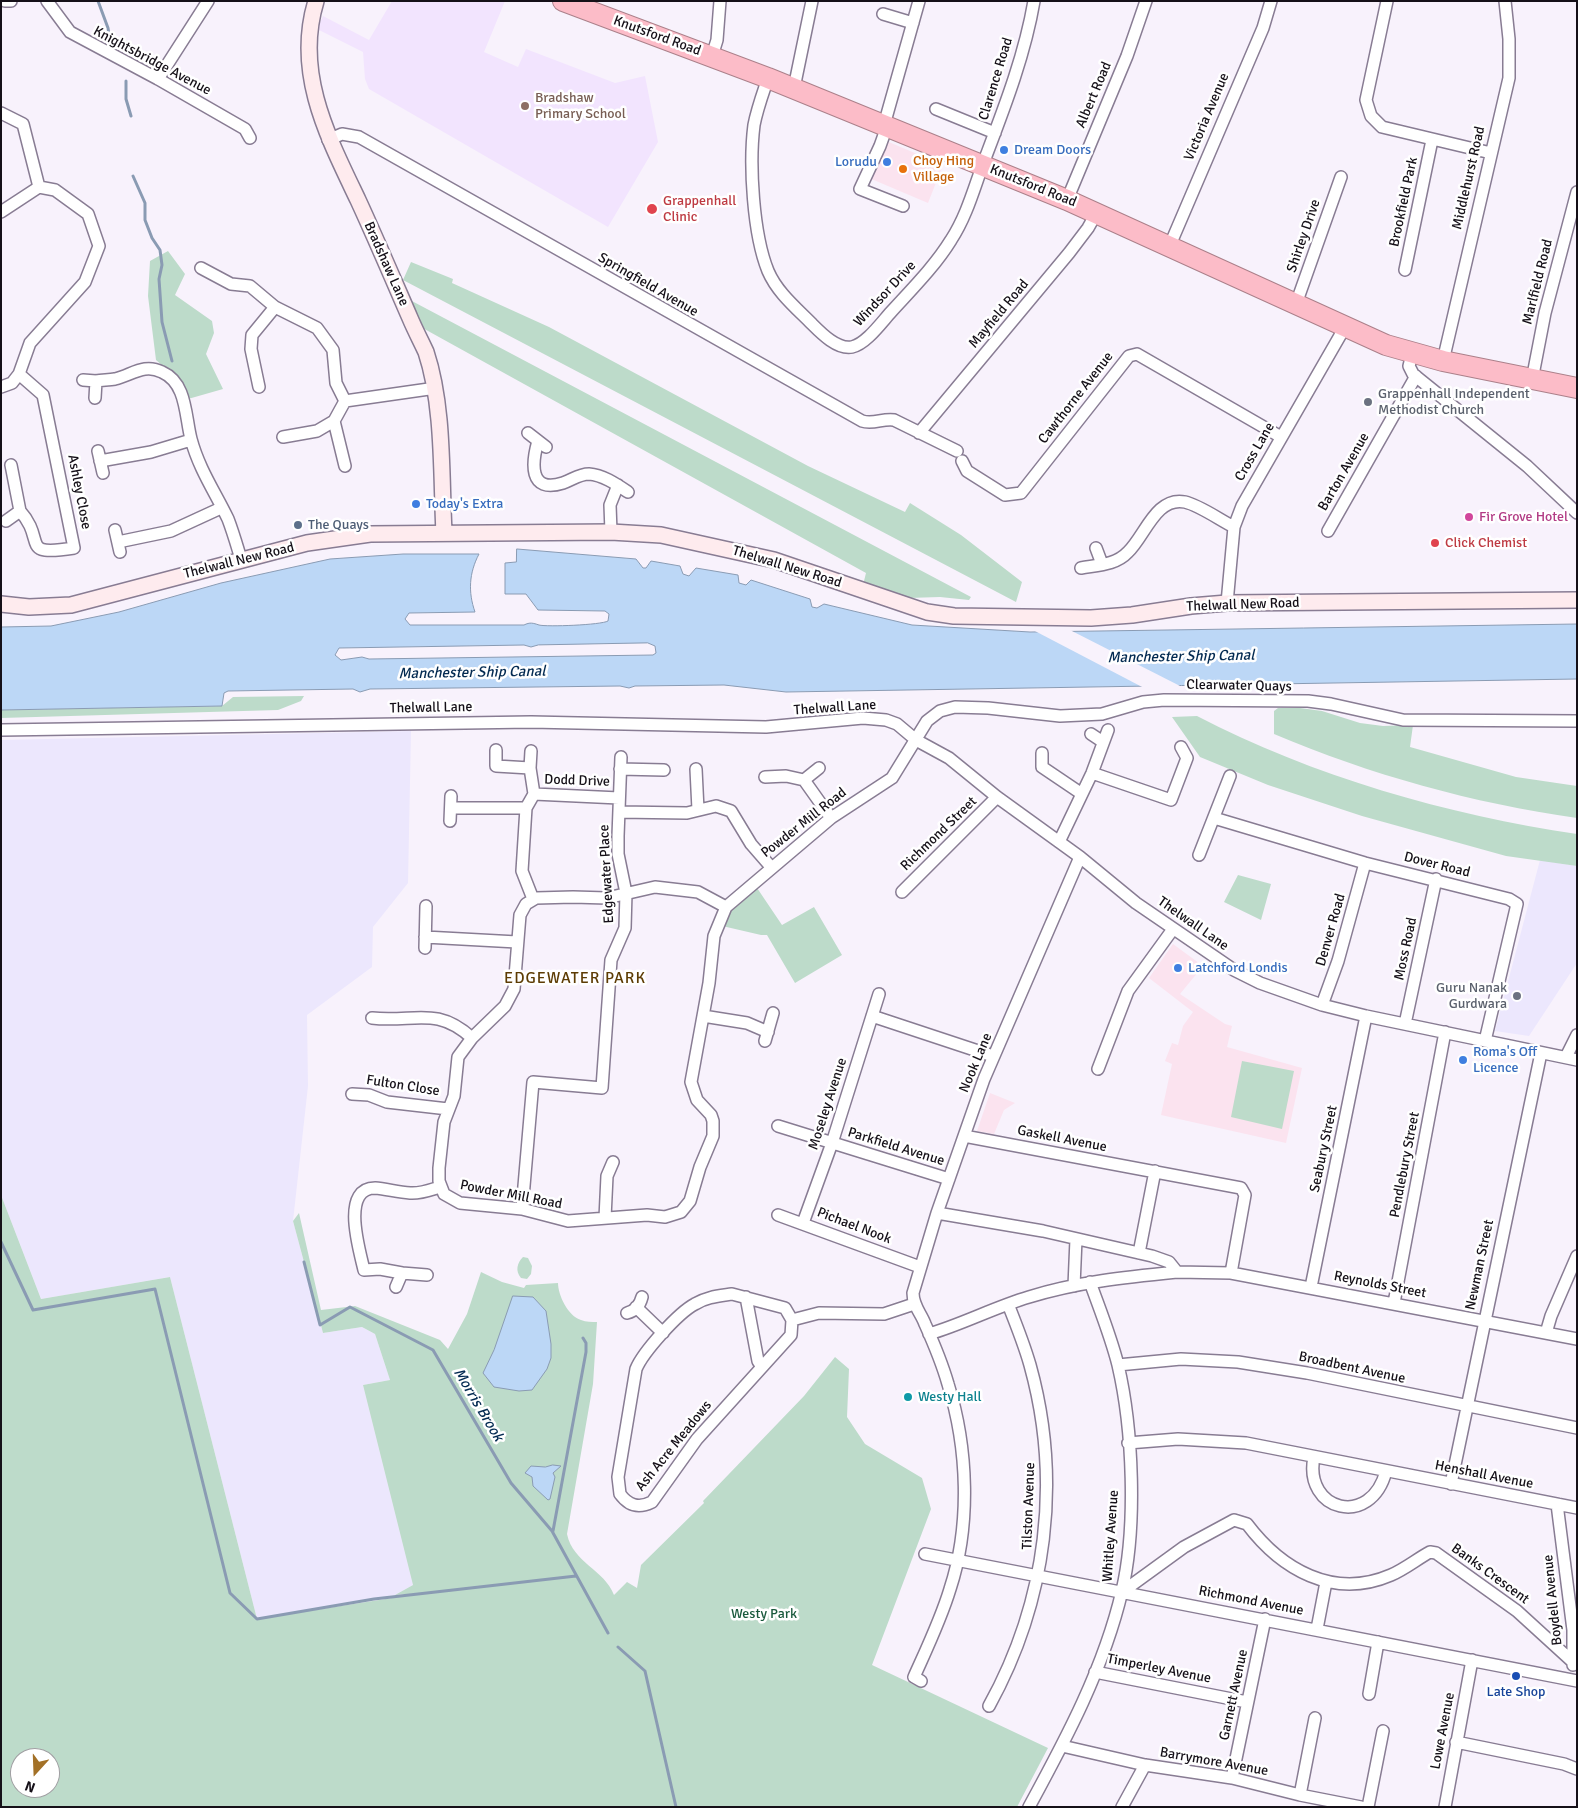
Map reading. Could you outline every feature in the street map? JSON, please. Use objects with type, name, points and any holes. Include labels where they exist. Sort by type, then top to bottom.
[{"type":"highway","name":"Knutsford Road","points":[[563,1],[587,5],[1097,212],[1345,327],[1412,354],[1577,388]]},
{"type":"main road","name":"Bradshaw Lane","points":[[316,1],[312,20],[310,70],[312,88],[328,140],[387,263],[425,351],[436,388],[444,533]]},
{"type":"main road","name":"Thelwall New Road","points":[[1,604],[29,607],[72,605],[241,560],[338,537],[370,534],[612,532],[661,535],[737,550],[774,560],[927,612],[954,616],[1091,618],[1132,615],[1191,606],[1227,603],[1577,600]]},
{"type":"street","points":[[5,1],[11,1]]},
{"type":"street","name":"Knightsbridge Avenue","points":[[47,1],[70,32],[158,79],[245,129],[250,138]]},
{"type":"street","points":[[158,79],[208,1]]},
{"type":"street","points":[[712,56],[717,40],[720,1]]},
{"type":"street","points":[[794,88],[812,1]]},
{"type":"street","points":[[903,206],[860,189],[880,146],[919,1]]},
{"type":"street","name":"Clarence Road","points":[[983,165],[1005,106],[1034,1]]},
{"type":"street","name":"Albert Road","points":[[1067,200],[1127,56],[1146,1]]},
{"type":"street","name":"Victoria Avenue","points":[[1170,245],[1263,28],[1270,1]]},
{"type":"street","points":[[1387,1],[1366,100],[1371,116],[1382,127],[1490,153]]},
{"type":"street","name":"Middlehurst Road","points":[[1442,361],[1509,78],[1510,39],[1505,1]]},
{"type":"street","points":[[883,14],[913,23]]},
{"type":"street","name":"Windsor Drive","points":[[768,78],[754,126],[754,203],[759,240],[768,271],[781,293],[818,330],[840,346],[849,348],[857,345],[878,326],[927,272],[952,240],[966,212],[983,165]]},
{"type":"street","points":[[936,109],[995,133]]},
{"type":"street","points":[[1,113],[23,124],[39,187]]},
{"type":"street","name":"Springfield Avenue","points":[[328,140],[342,134],[359,137],[862,421],[870,423],[890,420],[920,432],[959,456]]},
{"type":"street","name":"Brookfield Park","points":[[1405,270],[1432,140]]},
{"type":"street","name":"Shirley Drive","points":[[1296,304],[1340,177]]},
{"type":"street","points":[[1,212],[39,187],[55,190],[88,214],[99,246],[85,282],[30,343],[19,374],[12,383],[1,387]]},
{"type":"street","name":"Marlfield Road","points":[[1532,380],[1545,313],[1577,192]]},
{"type":"street","name":"Mayfield Road","points":[[920,432],[1069,253],[1088,228],[1097,212]]},
{"type":"street","points":[[201,268],[232,284],[250,286],[275,307],[317,328],[332,350],[336,383],[345,401]]},
{"type":"street","points":[[259,387],[251,349],[252,334],[275,307]]},
{"type":"street","name":"Cross Lane","points":[[1227,603],[1234,527],[1242,506],[1345,327]]},
{"type":"street","name":"Cawthorne Avenue","points":[[959,456],[967,471],[1005,494],[1021,493],[1129,356],[1137,354],[1281,436]]},
{"type":"street","points":[[1412,354],[1409,366],[1416,376],[1574,506]]},
{"type":"street","points":[[83,380],[114,379],[140,369],[149,368],[164,373],[180,388],[191,440],[204,476],[232,532],[241,560]]},
{"type":"street","name":"Ashley Close","points":[[11,466],[20,511],[30,522],[35,544],[40,550],[48,552],[74,548],[43,395],[19,374]]},
{"type":"street","name":"Barton Avenue","points":[[1328,531],[1416,376]]},
{"type":"street","points":[[95,398],[96,381]]},
{"type":"street","points":[[345,401],[436,388]]},
{"type":"street","points":[[284,437],[317,431],[334,421],[345,401]]},
{"type":"street","points":[[334,421],[345,466]]},
{"type":"street","points":[[528,433],[542,444],[532,462],[536,477],[543,483],[562,483],[586,474],[596,475],[623,489],[610,505],[612,532]]},
{"type":"street","points":[[100,462],[151,452],[191,440]]},
{"type":"street","points":[[1081,568],[1115,562],[1128,553],[1160,509],[1172,502],[1186,502],[1234,527]]},
{"type":"street","points":[[118,542],[171,531],[221,508]]},
{"type":"street","points":[[6,521],[20,511]]},
{"type":"street","points":[[1096,548],[1102,564]]},
{"type":"street","name":"Clearwater Quays","points":[[916,740],[927,721],[947,709],[1013,709],[1060,716],[1102,714],[1143,702],[1164,700],[1308,701],[1331,704],[1403,720],[1577,721]]},
{"type":"street","name":"Thelwall Lane","points":[[1,730],[531,722],[766,728],[872,718],[897,724],[916,740],[940,752],[1172,929],[1234,970],[1260,983],[1322,1005],[1366,1016],[1571,1059]]},
{"type":"street","points":[[1059,842],[1092,773],[1108,730]]},
{"type":"street","points":[[1091,734],[1103,742]]},
{"type":"street","name":"Powder Mill Road","points":[[534,900],[526,904],[520,916],[516,981],[510,998],[499,1013],[472,1038],[458,1057],[454,1096],[444,1122],[440,1159],[440,1187],[448,1197],[460,1203],[522,1209],[568,1221],[647,1215],[673,1216],[686,1208],[690,1201],[714,1128],[711,1115],[692,1092],[691,1082],[703,1016],[714,936],[726,907],[831,818],[892,778],[916,740]]},
{"type":"street","points":[[1092,773],[1171,800],[1187,758],[1181,747]]},
{"type":"street","points":[[496,750],[496,766],[530,768]]},
{"type":"street","points":[[531,751],[530,768],[534,794],[526,808],[522,872],[534,900],[573,896],[607,898],[655,887],[677,888],[698,892],[726,907]]},
{"type":"street","points":[[1042,753],[1042,767],[1082,794]]},
{"type":"street","name":"Edgewater Place","points":[[522,1209],[533,1082],[602,1088],[611,960],[625,928],[626,893],[618,854],[618,798],[621,757]]},
{"type":"street","points":[[804,780],[820,768]]},
{"type":"street","points":[[620,769],[664,770]]},
{"type":"street","points":[[696,770],[698,810]]},
{"type":"street","points":[[765,777],[786,776],[804,780],[831,818]]},
{"type":"street","points":[[1199,855],[1230,776]]},
{"type":"street","name":"Dodd Drive","points":[[534,794],[618,798]]},
{"type":"street","points":[[450,821],[451,796]]},
{"type":"street","name":"Richmond Street","points":[[902,892],[997,797]]},
{"type":"street","points":[[619,812],[678,813],[716,806],[731,811],[751,844],[772,867]]},
{"type":"street","points":[[450,808],[526,808]]},
{"type":"street","name":"Dover Road","points":[[1214,818],[1366,863],[1436,879],[1509,899],[1517,904],[1485,1041]]},
{"type":"street","name":"Nook Lane","points":[[914,1304],[915,1285],[920,1267],[993,1056],[1003,1037],[1063,892],[1080,857]]},
{"type":"street","name":"Denver Road","points":[[1322,1005],[1338,962],[1366,863]]},
{"type":"street","name":"Moss Road","points":[[1406,1024],[1436,879]]},
{"type":"street","points":[[426,906],[425,943],[517,942]]},
{"type":"street","points":[[1099,1069],[1128,991],[1172,929]]},
{"type":"street","name":"Moseley Avenue","points":[[803,1223],[832,1143],[879,994]]},
{"type":"street","points":[[703,1016],[747,1023],[767,1036],[773,1013]]},
{"type":"street","points":[[372,1018],[385,1020],[430,1016],[448,1020],[472,1038]]},
{"type":"street","points":[[872,1016],[993,1056]]},
{"type":"street","name":"Seabury Street","points":[[1311,1287],[1366,1016]]},
{"type":"street","name":"Pendlebury Street","points":[[1394,1303],[1445,1032]]},
{"type":"street","points":[[1571,1059],[1577,1035]]},
{"type":"street","name":"Newman Street","points":[[1451,1484],[1541,1053]]},
{"type":"street","name":"Fulton Close","points":[[352,1094],[369,1095],[387,1102],[448,1109]]},
{"type":"street","name":"Parkfield Avenue","points":[[778,1126],[949,1179]]},
{"type":"street","name":"Gaskell Avenue","points":[[964,1136],[1155,1171],[1243,1190],[1245,1195],[1231,1273]]},
{"type":"street","points":[[605,1218],[607,1176],[613,1162]]},
{"type":"street","points":[[1139,1253],[1155,1171]]},
{"type":"street","points":[[427,1275],[380,1269],[364,1270],[354,1217],[354,1205],[361,1194],[372,1188],[410,1193],[440,1187]]},
{"type":"street","points":[[937,1214],[1076,1239],[1139,1253],[1169,1262],[1176,1272]]},
{"type":"street","name":"Pichael Nook","points":[[778,1215],[920,1267]]},
{"type":"street","points":[[1074,1286],[1076,1239]]},
{"type":"street","points":[[1546,1333],[1551,1316],[1577,1256]]},
{"type":"street","points":[[396,1287],[402,1272]]},
{"type":"street","name":"Reynolds Street","points":[[929,1334],[952,1327],[1008,1304],[1074,1286],[1090,1282],[1176,1272],[1231,1273],[1577,1339]]},
{"type":"street","name":"Whitley Avenue","points":[[1029,1807],[1062,1746],[1095,1672],[1122,1592],[1130,1516],[1128,1443],[1118,1365],[1090,1282]]},
{"type":"street","name":"Ash Acre Meadows","points":[[732,1294],[777,1305],[790,1314],[792,1320],[791,1336],[697,1439],[652,1502],[644,1506],[631,1504],[620,1494],[618,1477],[636,1369],[643,1354],[663,1333],[694,1304],[713,1297],[732,1294]]},
{"type":"street","points":[[746,1297],[758,1361],[762,1367]]},
{"type":"street","points":[[792,1320],[819,1313],[884,1314],[914,1304],[943,1366],[960,1435],[964,1505],[958,1560],[951,1589],[914,1676],[921,1681]]},
{"type":"street","name":"Tilston Avenue","points":[[989,1706],[1019,1642],[1039,1576],[1046,1517],[1044,1435],[1030,1366],[1008,1304]]},
{"type":"street","points":[[635,1306],[663,1333]]},
{"type":"street","name":"Broadbent Avenue","points":[[1118,1365],[1181,1359],[1238,1362],[1307,1373],[1577,1428]]},
{"type":"street","name":"Henshall Avenue","points":[[1128,1443],[1178,1438],[1246,1443],[1577,1508]]},
{"type":"street","points":[[1314,1457],[1312,1475],[1318,1490],[1330,1502],[1340,1506],[1359,1505],[1372,1499],[1380,1488],[1386,1471]]},
{"type":"street","name":"Boydell Avenue","points":[[1557,1504],[1573,1630],[1574,1663]]},
{"type":"street","name":"Banks Crescent","points":[[1122,1592],[1184,1547],[1234,1520],[1247,1524],[1264,1544],[1284,1562],[1299,1572],[1326,1582],[1368,1582],[1389,1576],[1430,1552],[1436,1553],[1517,1611],[1574,1663]]},
{"type":"street","name":"Richmond Avenue","points":[[926,1554],[1574,1680],[1574,1663]]},
{"type":"street","points":[[1317,1629],[1326,1582]]},
{"type":"street","name":"Garnett Avenue","points":[[1232,1778],[1266,1619]]},
{"type":"street","points":[[1368,1694],[1378,1642]]},
{"type":"street","name":"Lowe Avenue","points":[[1445,1807],[1472,1660]]},
{"type":"street","name":"Timperley Avenue","points":[[1095,1672],[1248,1702]]},
{"type":"street","points":[[1300,1795],[1315,1718]]},
{"type":"street","points":[[1368,1807],[1383,1731]]},
{"type":"street","points":[[1456,1742],[1564,1764],[1577,1769]]},
{"type":"street","name":"Barrymore Avenue","points":[[1062,1746],[1146,1765],[1232,1778],[1334,1804],[1361,1807]]},
{"type":"street","points":[[1122,1807],[1146,1765]]},
{"type":"shaded area","name":"Bradshaw Primary School","points":[[392,1],[505,1],[484,52],[518,67],[526,49],[615,83],[645,76],[658,142],[608,227],[369,89],[365,79],[363,52],[317,29],[323,16],[369,40]]},
{"type":"shaded area","points":[[884,140],[943,165],[928,203],[869,178]]},
{"type":"shaded area","points":[[411,731],[408,883],[373,927],[372,967],[307,1015],[308,1086],[293,1221],[323,1333],[362,1327],[375,1334],[390,1380],[363,1385],[413,1585],[395,1595],[257,1619],[170,1277],[41,1299],[1,1195],[1,740]]},
{"type":"shaded area","points":[[1540,860],[1577,866],[1577,963],[1529,1036],[1495,1031]]},
{"type":"shaded area","points":[[1173,944],[1203,966],[1180,994],[1225,1024],[1232,1026],[1227,1047],[1302,1068],[1286,1143],[1161,1115],[1172,1064],[1165,1061],[1172,1043],[1178,1045],[1183,1026],[1193,1012],[1149,978]]},
{"type":"shaded area","points":[[990,1093],[1015,1103],[1004,1110],[994,1134],[977,1131]]},
{"type":"green space","points":[[168,251],[185,274],[175,295],[212,321],[214,333],[206,354],[223,389],[188,399],[180,381],[156,360],[148,296],[150,261]]},
{"type":"green space","points":[[411,262],[453,279],[452,283],[549,327],[808,466],[905,512],[910,503],[961,535],[1022,582],[1016,602],[403,280]]},
{"type":"green space","points":[[410,300],[971,597],[969,600],[940,597],[908,598],[863,585],[866,573],[419,326]]},
{"type":"green space","points":[[304,696],[301,701],[278,710],[1,718],[1,710],[222,706],[233,697]]},
{"type":"green space","points":[[1278,708],[1322,711],[1360,723],[1383,726],[1413,725],[1410,747],[1516,777],[1577,786],[1577,818],[1499,804],[1422,786],[1311,749],[1274,734],[1274,711]]},
{"type":"green space","points":[[1197,716],[1241,738],[1287,757],[1334,775],[1382,790],[1479,816],[1577,834],[1577,866],[1506,856],[1362,816],[1268,785],[1200,757],[1172,717]]},
{"type":"green space","points":[[1238,875],[1271,884],[1261,920],[1224,902]]},
{"type":"green space","points":[[753,882],[782,925],[814,907],[842,955],[795,983],[767,935],[718,925]]},
{"type":"green space","points":[[1242,1061],[1294,1071],[1282,1129],[1231,1117]]},
{"type":"green space","name":"Westy Park","points":[[1,1195],[41,1299],[170,1277],[257,1619],[424,1593],[395,1595],[413,1585],[363,1385],[390,1380],[375,1334],[362,1327],[323,1333],[293,1221],[299,1213],[321,1310],[355,1306],[440,1340],[448,1349],[467,1314],[481,1272],[502,1282],[524,1288],[526,1285],[558,1283],[562,1299],[568,1310],[576,1318],[583,1321],[597,1322],[593,1384],[567,1534],[575,1552],[603,1579],[614,1595],[627,1582],[637,1588],[641,1565],[704,1503],[703,1501],[804,1396],[835,1357],[849,1369],[847,1417],[865,1444],[922,1478],[931,1509],[872,1665],[1048,1748],[1017,1807],[1,1807]]},
{"type":"green space","points":[[523,1257],[528,1258],[532,1266],[531,1274],[527,1279],[521,1278],[517,1270],[518,1264]]},
{"type":"water","name":"Manchester Ship Canal","points":[[517,549],[636,559],[643,568],[646,568],[651,561],[680,566],[683,574],[689,576],[696,568],[738,575],[739,583],[746,585],[751,580],[810,599],[812,607],[817,608],[824,604],[912,625],[1030,632],[1577,624],[1577,679],[786,692],[724,685],[635,686],[629,688],[620,686],[370,689],[360,692],[353,689],[228,691],[224,693],[222,706],[1,710],[1,627],[51,626],[119,612],[221,583],[330,559],[403,554],[479,554],[471,575],[471,597],[475,612],[409,613],[405,619],[410,625],[524,625],[531,623],[544,626],[563,626],[595,624],[608,621],[609,614],[605,611],[538,610],[526,594],[505,594],[505,563],[516,562]],"holes":[[[648,643],[655,646],[656,653],[653,655],[369,659],[362,657],[341,660],[335,655],[339,648],[524,645],[531,647],[538,645]]]},
{"type":"water","points":[[513,1296],[533,1297],[546,1311],[551,1358],[547,1369],[532,1390],[519,1391],[494,1387],[483,1373],[494,1350]]},
{"type":"water","points":[[531,1466],[545,1467],[561,1466],[553,1473],[555,1477],[550,1499],[548,1500],[533,1486],[532,1477],[525,1473]]},
{"type":"pier","points":[[1068,629],[1184,688],[1146,689],[1033,630]]},
{"type":"waterway","points":[[98,1],[108,28],[111,48]]},
{"type":"waterway","points":[[126,81],[126,99],[131,116]]},
{"type":"waterway","points":[[133,176],[145,203],[145,220],[152,238],[160,250],[162,265],[159,279],[162,322],[172,361]]},
{"type":"waterway","points":[[1,1242],[33,1310],[155,1289],[230,1593],[257,1619],[374,1599],[576,1576]]},
{"type":"waterway","name":"Morris Brook","points":[[304,1262],[320,1325],[350,1307],[433,1350],[511,1483],[552,1531],[608,1633]]},
{"type":"waterway","points":[[553,1531],[586,1352],[586,1343],[583,1338]]},
{"type":"waterway","name":"Morris Brook","points":[[618,1647],[645,1671],[676,1807]]},
{"type":"place","name":"Bradshaw Primary School","points":[[525,106]]},
{"type":"place","name":"Dream Doors","points":[[1004,150]]},
{"type":"place","name":"Lorudu","points":[[887,162]]},
{"type":"place","name":"Choy Hing Village","points":[[903,169]]},
{"type":"place","name":"Grappenhall Clinic","points":[[652,209]]},
{"type":"place","name":"Grappenhall Independent Methodist Church","points":[[1368,402]]},
{"type":"place","name":"Today's Extra","points":[[416,504]]},
{"type":"place","name":"Fir Grove Hotel","points":[[1469,517]]},
{"type":"place","name":"The Quays","points":[[298,525]]},
{"type":"place","name":"Click Chemist","points":[[1435,543]]},
{"type":"place","name":"Latchford Londis","points":[[1178,968]]},
{"type":"place","name":"Guru Nanak Gurdwara","points":[[1517,996]]},
{"type":"place","name":"Roma's Off Licence","points":[[1463,1060]]},
{"type":"place","name":"Westy Hall","points":[[908,1397]]},
{"type":"place","name":"Late Shop","points":[[1516,1676]]},
{"type":"district","name":"EDGEWATER PARK","points":[[575,979]]}]
